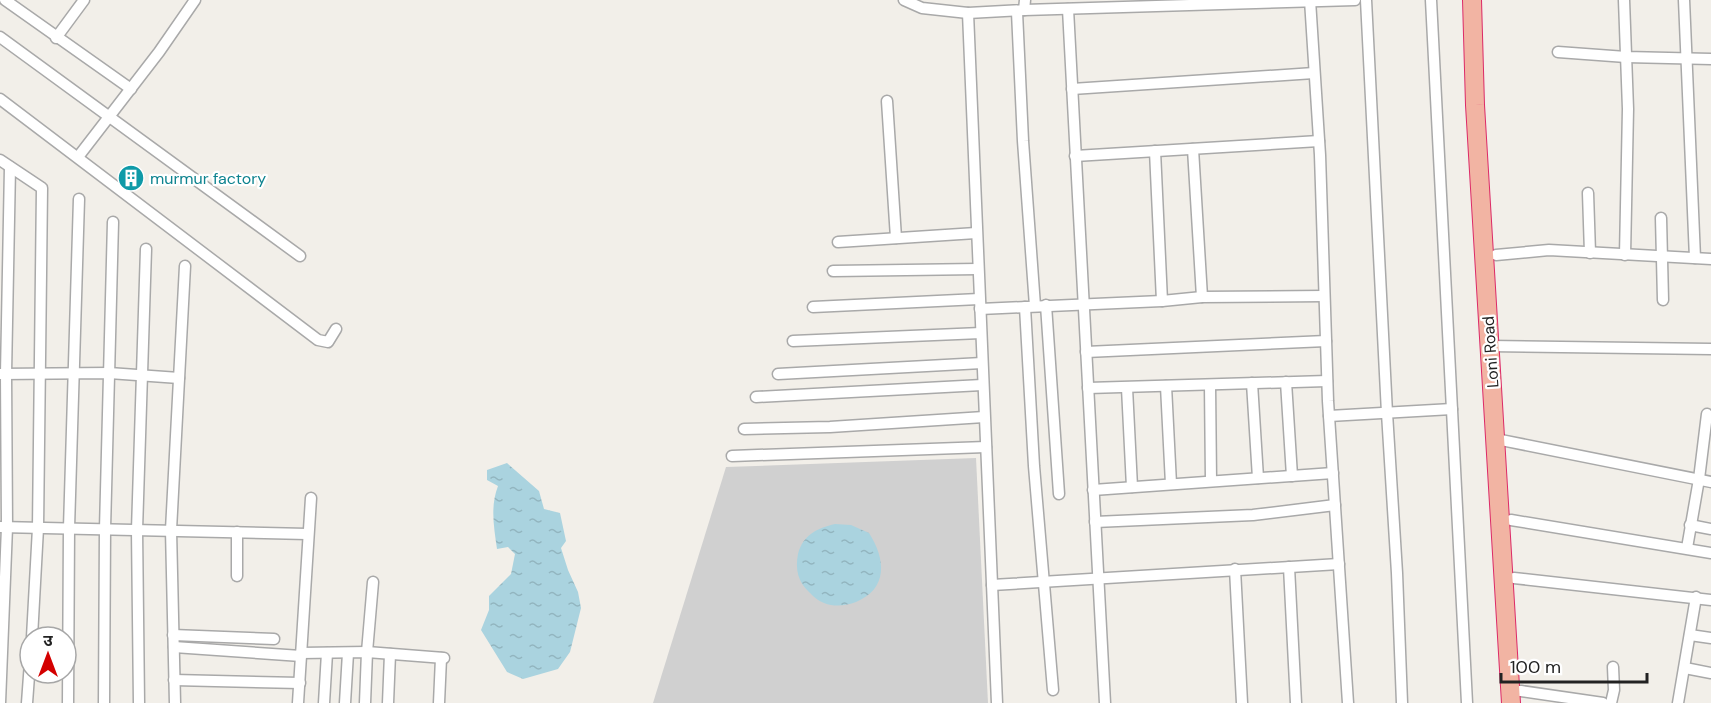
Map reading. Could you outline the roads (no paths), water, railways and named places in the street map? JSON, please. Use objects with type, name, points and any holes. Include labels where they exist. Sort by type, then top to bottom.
[{"type":"highway","name":"Loni Road","points":[[1472,0],[1475,105],[1496,346],[1516,697]]},
{"type":"highway","name":"Loni Road","points":[[1482,0],[1496,255],[1496,346]]},
{"type":"highway","name":"Loni Road","points":[[1501,440],[1511,520],[1516,697]]},
{"type":"street","points":[[5,0],[130,89]]},
{"type":"street","points":[[57,38],[84,0]]},
{"type":"street","points":[[78,157],[195,0]]},
{"type":"street","points":[[904,0],[922,8],[968,13],[1022,7],[1068,9],[1355,0]]},
{"type":"street","points":[[1366,0],[1402,703]]},
{"type":"street","points":[[1431,0],[1467,703]]},
{"type":"street","points":[[1624,0],[1628,109],[1625,255]]},
{"type":"street","points":[[1684,0],[1695,258]]},
{"type":"street","points":[[1310,1],[1319,141],[1327,381],[1348,703]]},
{"type":"street","points":[[1022,7],[1023,141],[1035,306],[1044,582],[1053,690]]},
{"type":"street","points":[[1068,9],[1105,703]]},
{"type":"street","points":[[968,13],[997,703]]},
{"type":"street","points":[[0,37],[300,256]]},
{"type":"street","points":[[1558,52],[1626,57],[1711,59]]},
{"type":"street","points":[[1072,89],[1314,73]]},
{"type":"street","points":[[0,99],[318,340],[328,342],[336,329]]},
{"type":"street","points":[[887,101],[896,238]]},
{"type":"street","points":[[1075,156],[1319,141]]},
{"type":"street","points":[[1193,148],[1202,297]]},
{"type":"street","points":[[1155,151],[1162,301]]},
{"type":"street","points":[[0,160],[42,188],[38,528],[33,625]]},
{"type":"street","points":[[0,703],[3,374],[10,167]]},
{"type":"street","points":[[1588,193],[1590,253]]},
{"type":"street","points":[[68,703],[69,528],[79,199]]},
{"type":"street","points":[[1661,218],[1663,300]]},
{"type":"street","points":[[104,703],[105,529],[113,222]]},
{"type":"street","points":[[838,242],[976,233]]},
{"type":"street","points":[[139,703],[137,530],[146,249]]},
{"type":"street","points":[[1496,255],[1549,250],[1711,259]]},
{"type":"street","points":[[175,703],[171,530],[185,266]]},
{"type":"street","points":[[833,271],[978,269]]},
{"type":"street","points":[[813,307],[979,304],[1035,306],[1162,301],[1202,297],[1324,296]]},
{"type":"street","points":[[1035,306],[1059,494]]},
{"type":"street","points":[[793,341],[981,333]]},
{"type":"street","points":[[1086,352],[1326,341]]},
{"type":"street","points":[[1496,346],[1711,349]]},
{"type":"street","points":[[778,374],[982,363]]},
{"type":"street","points":[[3,374],[109,373],[179,378]]},
{"type":"street","points":[[1088,388],[1327,381]]},
{"type":"street","points":[[1286,382],[1292,476]]},
{"type":"street","points":[[1252,383],[1258,478]]},
{"type":"street","points":[[756,397],[982,385]]},
{"type":"street","points":[[1210,385],[1211,481]]},
{"type":"street","points":[[1166,386],[1171,484]]},
{"type":"street","points":[[1127,388],[1132,487]]},
{"type":"street","points":[[1329,416],[1452,409]]},
{"type":"street","points":[[1687,548],[1707,414]]},
{"type":"street","points":[[744,429],[830,427],[984,417]]},
{"type":"street","points":[[1501,440],[1711,482]]},
{"type":"street","points":[[732,456],[986,447]]},
{"type":"street","points":[[1093,490],[1333,473]]},
{"type":"street","points":[[298,703],[311,498]]},
{"type":"street","points":[[1095,522],[1253,515],[1335,505]]},
{"type":"street","points":[[1511,520],[1711,553]]},
{"type":"street","points":[[1690,525],[1711,529]]},
{"type":"street","points":[[3,527],[307,534]]},
{"type":"street","points":[[237,532],[237,576]]},
{"type":"street","points":[[992,585],[1339,564]]},
{"type":"street","points":[[1289,567],[1296,703]]},
{"type":"street","points":[[1234,569],[1242,703]]},
{"type":"street","points":[[1514,578],[1711,600]]},
{"type":"street","points":[[365,703],[373,582]]},
{"type":"street","points":[[1678,703],[1696,597]]},
{"type":"street","points":[[173,635],[274,639]]},
{"type":"street","points":[[1690,635],[1711,638]]},
{"type":"street","points":[[174,647],[301,655],[367,652],[443,658],[439,703]]},
{"type":"street","points":[[324,703],[327,653]]},
{"type":"street","points":[[345,703],[348,653]]},
{"type":"street","points":[[388,703],[390,654]]},
{"type":"street","points":[[1611,703],[1614,690],[1613,667]]},
{"type":"street","points":[[1685,668],[1711,674]]},
{"type":"street","points":[[174,680],[300,683]]},
{"type":"street","points":[[27,703],[28,685]]},
{"type":"street","points":[[1516,697],[1603,703]]},
{"type":"water","points":[[507,463],[539,491],[544,509],[560,513],[566,541],[561,548],[578,592],[581,608],[570,652],[558,669],[523,679],[507,672],[481,630],[489,610],[489,596],[511,574],[515,554],[508,547],[497,549],[493,509],[498,486],[487,480],[487,470]]},
{"type":"water","points":[[835,524],[851,525],[869,533],[879,553],[881,563],[879,581],[874,589],[856,602],[840,606],[824,603],[812,595],[800,580],[797,565],[800,547],[807,537],[817,530]]},
{"type":"place","name":"murmur factory","points":[[131,178]]}]
